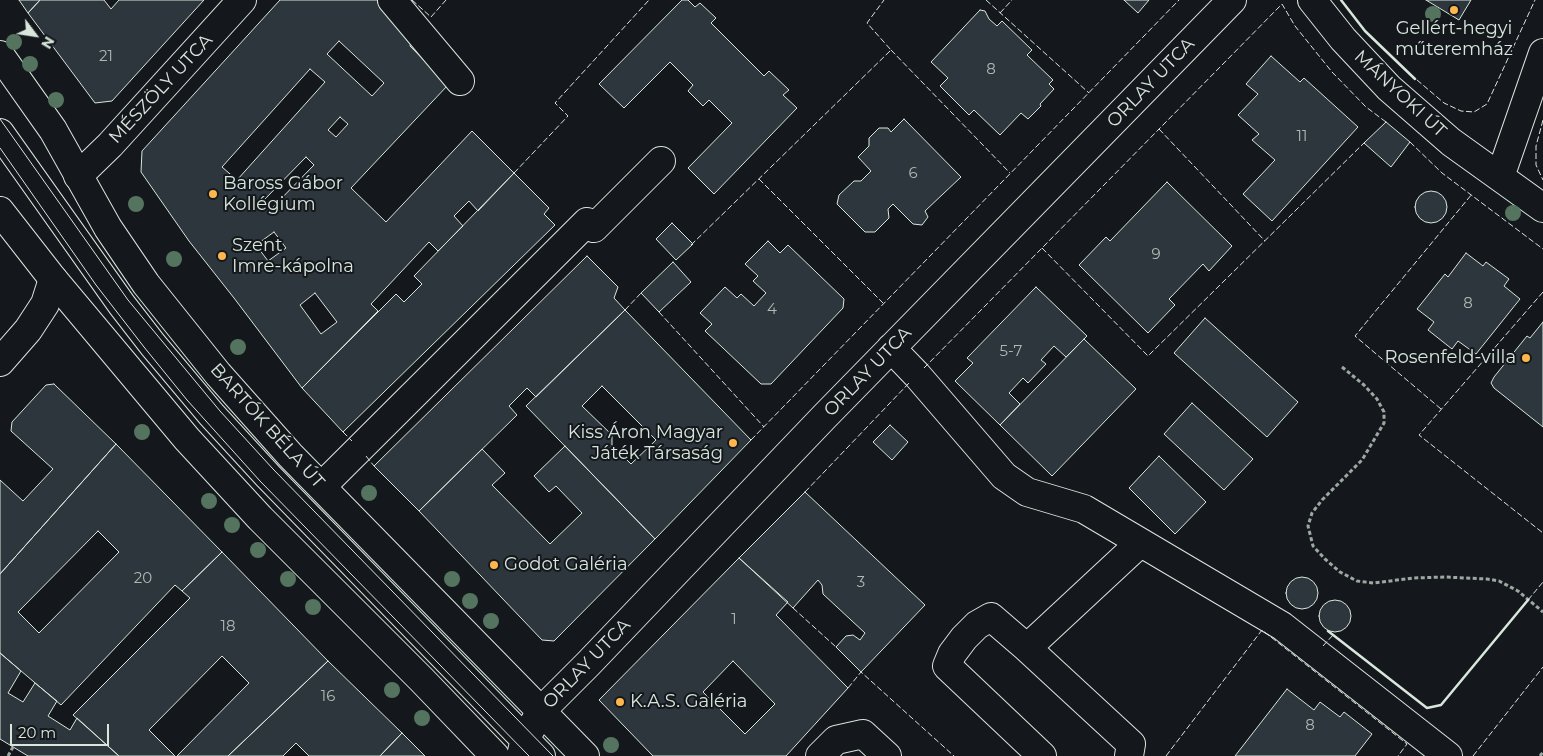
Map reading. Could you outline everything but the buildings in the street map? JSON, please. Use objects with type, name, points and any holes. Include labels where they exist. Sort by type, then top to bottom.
[{"type":"street","name":"MÉSZÖLY UTCA","points":[[78,176],[110,144],[242,0]]},
{"type":"street","points":[[392,0],[460,81]]},
{"type":"street","name":"ORLAY UTCA","points":[[530,750],[541,711],[891,348],[1232,0]]},
{"type":"street","name":"MÁNYOKI ÚT","points":[[1312,0],[1343,39],[1389,88],[1451,142],[1543,208]]},
{"type":"street","points":[[1500,177],[1543,53]]},
{"type":"street","name":"BARTÓK BÉLA ÚT","points":[[0,55],[53,130],[108,228],[146,284],[218,374],[290,454],[541,711],[564,746],[585,756]]},
{"type":"street","name":"BARTÓK BÉLA ÚT","points":[[0,133],[122,305],[211,414],[530,750]]},
{"type":"street","points":[[322,486],[587,222],[594,228],[660,161]]},
{"type":"street","points":[[0,211],[53,279],[187,439],[253,510],[495,756]]},
{"type":"street","points":[[0,362],[28,330],[45,304],[53,279]]},
{"type":"street","points":[[891,348],[917,374],[1004,476],[1027,492],[1084,509],[1282,626],[1448,756]]},
{"type":"street","points":[[1027,648],[1140,543]]},
{"type":"street","points":[[1042,756],[947,666],[952,654],[964,638],[977,625],[991,617],[1131,744],[1129,756]]},
{"type":"street","points":[[820,756],[836,740],[863,734],[887,756]]},
{"type":"street","points":[[530,750],[564,746]]},
{"type":"path","points":[[1342,367],[1364,385],[1377,399],[1384,412],[1384,423],[1362,460],[1322,500],[1312,514],[1308,526],[1313,546],[1340,572],[1357,581],[1374,583],[1413,578],[1445,577],[1499,581],[1518,591],[1543,612]]},
{"type":"path","points":[[8,756],[13,747]]},
{"type":"path","points":[[1540,756],[1543,752]]},
{"type":"tram line","points":[[0,119],[128,300],[220,411],[273,469],[553,756]]},
{"type":"tram line","points":[[0,148],[96,285],[187,400],[260,481],[529,756]]},
{"type":"fence","points":[[412,0],[431,17],[446,0]]},
{"type":"fence","points":[[514,173],[568,116],[555,103],[649,0]]},
{"type":"fence","points":[[691,245],[891,50],[867,23],[884,0]]},
{"type":"fence","points":[[986,0],[1089,93]]},
{"type":"fence","points":[[1000,13],[1012,0]]},
{"type":"fence","points":[[751,440],[1179,0]]},
{"type":"fence","points":[[1341,0],[1365,31],[1403,68],[1444,103],[1461,111],[1474,112],[1487,104],[1535,0]]},
{"type":"fence","points":[[924,368],[1282,4],[1295,26],[1332,72],[1366,107],[1386,122],[1384,123]]},
{"type":"fence","points":[[891,50],[1010,173]]},
{"type":"fence","points":[[1543,120],[1536,146],[1536,165],[1543,180]]},
{"type":"fence","points":[[1159,129],[1265,241]]},
{"type":"fence","points":[[1042,248],[1148,356],[1366,141]]},
{"type":"fence","points":[[1410,142],[1442,173],[1543,249]]},
{"type":"fence","points":[[759,179],[883,303]]},
{"type":"fence","points":[[1441,409],[1355,336],[1472,194]]},
{"type":"fence","points":[[625,310],[642,292]]},
{"type":"fence","points":[[1543,292],[1419,435],[1543,533]]},
{"type":"fence","points":[[659,312],[764,427]]},
{"type":"fence","points":[[805,492],[910,382]]},
{"type":"fence","points":[[343,432],[352,441]]},
{"type":"fence","points":[[366,456],[374,466]]},
{"type":"fence","points":[[1528,600],[1543,582]]},
{"type":"fence","points":[[793,608],[836,647]]},
{"type":"fence","points":[[1166,756],[1262,630],[1407,744],[1398,756]]},
{"type":"fence","points":[[1323,646],[1333,635]]},
{"type":"fence","points":[[1473,756],[1543,667]]},
{"type":"fence","points":[[848,688],[861,672],[954,756]]},
{"type":"wall","points":[[1341,0],[1365,31],[1415,79]]},
{"type":"wall","points":[[1328,631],[1427,708],[1441,705],[1528,600]]},
{"type":"place","name":"Gellért-hegyi műteremház","points":[[1454,10]]},
{"type":"place","name":"Baross Gábor Kollégium","points":[[213,194]]},
{"type":"place","name":"Szent Imre-kápolna","points":[[222,256]]},
{"type":"place","name":"Rosenfeld-villa","points":[[1526,358]]},
{"type":"place","name":"Kiss Áron Magyar Játék Társaság","points":[[733,443]]},
{"type":"place","name":"Godot Galéria","points":[[494,565]]},
{"type":"place","name":"K.A.S. Galéria","points":[[620,702]]}]
